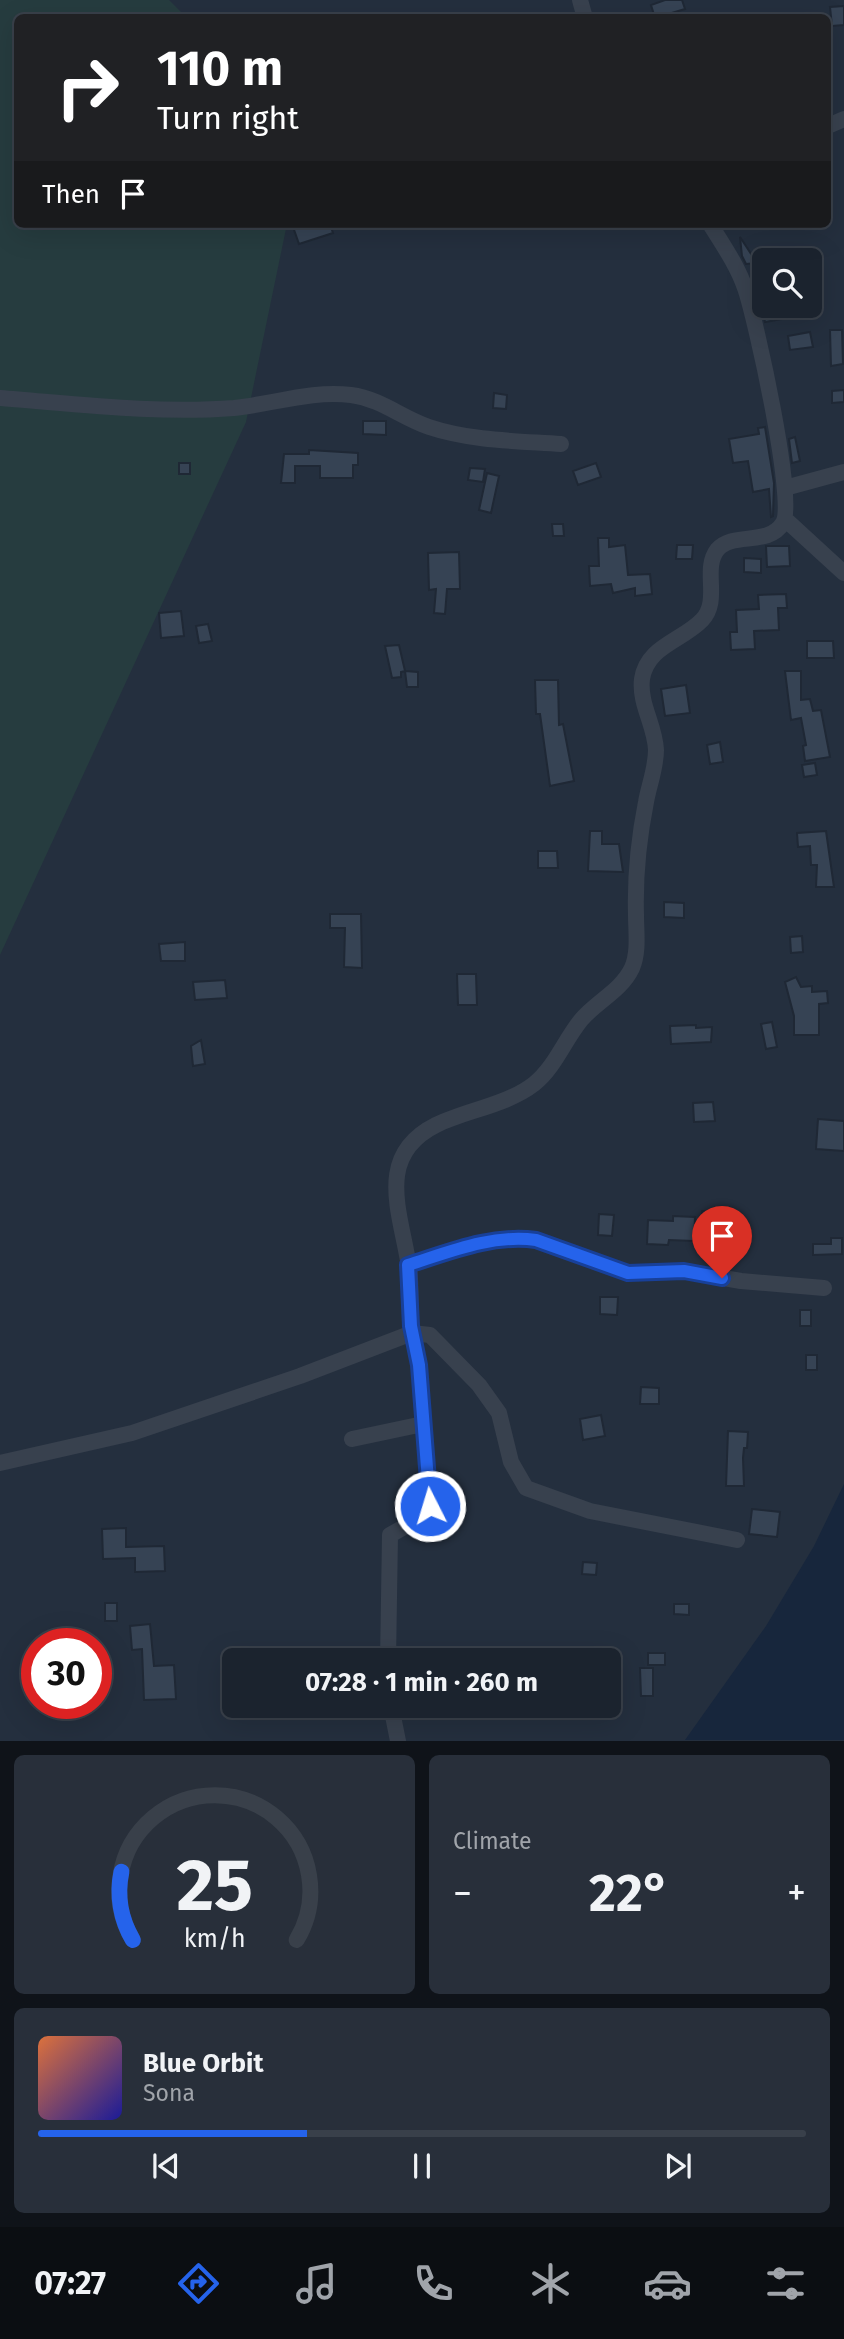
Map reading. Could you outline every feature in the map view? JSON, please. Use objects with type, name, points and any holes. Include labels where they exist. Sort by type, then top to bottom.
[{"type":"street","points":[[388,1648],[390,1535],[425,1515],[430,1506],[419,1365],[412,1333],[408,1265],[397,1207],[399,1162],[405,1148],[434,1126],[512,1097],[532,1085],[551,1069],[565,1040],[584,1016],[624,981],[634,965],[645,803],[656,749],[643,704],[642,678],[648,662],[663,646],[700,623],[709,612],[713,594],[712,564],[717,550],[729,542],[761,538],[777,531],[785,519],[785,488],[764,366],[745,288],[732,258],[713,228]]},
{"type":"street","points":[[0,398],[135,408],[204,409],[235,408],[324,395],[350,395],[391,407],[412,420],[447,433],[561,444]]},
{"type":"street","points":[[785,488],[844,472]]},
{"type":"street","points":[[785,519],[844,573]]},
{"type":"street","points":[[408,1265],[481,1242],[519,1237],[536,1240],[628,1273],[684,1271],[741,1281],[824,1288]]},
{"type":"street","points":[[0,1463],[132,1433],[300,1376],[412,1333],[430,1335],[479,1385],[499,1413],[511,1462],[520,1482],[526,1488],[590,1511],[737,1540]]},
{"type":"street","points":[[352,1439],[423,1424]]},
{"type":"street","points":[[393,1718],[398,1741]]},
{"type":"green space","points":[[0,0],[169,0],[183,14],[14,14],[14,228],[286,228],[246,422],[0,955]]},
{"type":"water","points":[[844,1484],[844,1740],[685,1740],[766,1626],[814,1546]]},
{"type":"building","points":[[665,0],[682,0],[685,9],[668,14],[654,14],[651,5]]},
{"type":"building","points":[[844,6],[844,25],[832,26],[830,7]]},
{"type":"building","points":[[293,228],[331,228],[333,233],[299,244]]},
{"type":"building","points":[[740,237],[752,255],[752,263],[746,264],[742,256]]},
{"type":"building","points":[[764,318],[787,318],[765,322]]},
{"type":"building","points":[[830,330],[842,330],[843,364],[831,366]]},
{"type":"building","points":[[810,332],[813,347],[790,350],[788,336]]},
{"type":"building","points":[[844,390],[844,402],[832,403],[832,391]]},
{"type":"building","points":[[494,393],[507,395],[506,409],[493,408]]},
{"type":"building","points":[[363,421],[386,421],[386,435],[363,434]]},
{"type":"building","points":[[765,427],[774,483],[771,517],[769,489],[753,492],[748,461],[733,463],[729,439],[759,434],[758,428]]},
{"type":"building","points":[[795,437],[800,461],[792,463],[789,439]]},
{"type":"building","points":[[309,450],[358,453],[358,465],[353,465],[353,478],[320,478],[320,466],[295,466],[295,483],[281,483],[284,454],[309,454]]},
{"type":"building","points":[[179,463],[190,463],[190,474],[179,474]]},
{"type":"building","points":[[596,463],[601,477],[578,485],[573,471]]},
{"type":"building","points":[[470,468],[485,469],[483,482],[468,480]]},
{"type":"building","points":[[487,473],[499,476],[491,513],[479,510]]},
{"type":"building","points":[[552,524],[563,524],[564,536],[553,536]]},
{"type":"building","points":[[598,538],[609,538],[609,547],[625,545],[628,575],[650,574],[652,594],[635,596],[635,588],[613,593],[611,584],[590,586],[589,566],[599,566]]},
{"type":"building","points":[[677,545],[693,545],[692,559],[676,559]]},
{"type":"building","points":[[766,546],[789,546],[790,566],[767,567]]},
{"type":"building","points":[[459,552],[460,589],[447,589],[445,614],[434,613],[436,589],[429,590],[428,553]]},
{"type":"building","points":[[744,558],[761,559],[761,573],[744,572]]},
{"type":"building","points":[[786,594],[787,608],[778,608],[779,630],[754,631],[755,649],[731,650],[730,632],[737,632],[736,610],[759,609],[758,595]]},
{"type":"building","points":[[181,611],[184,636],[161,638],[159,613]]},
{"type":"building","points":[[208,624],[212,641],[199,643],[196,626]]},
{"type":"building","points":[[807,641],[833,641],[834,658],[807,658]]},
{"type":"building","points":[[399,645],[405,671],[401,672],[401,677],[392,678],[385,646]]},
{"type":"building","points":[[405,671],[418,672],[418,687],[407,687]]},
{"type":"building","points":[[785,671],[801,671],[801,700],[810,699],[813,711],[821,710],[830,757],[805,761],[803,746],[806,745],[801,718],[791,720]]},
{"type":"building","points":[[535,680],[558,680],[559,725],[563,724],[574,781],[550,786],[540,714],[536,714]]},
{"type":"building","points":[[686,685],[690,713],[665,716],[661,689]]},
{"type":"building","points":[[720,742],[723,762],[710,764],[707,745]]},
{"type":"building","points":[[815,763],[817,775],[804,777],[802,765]]},
{"type":"building","points":[[590,831],[602,831],[602,844],[619,844],[623,872],[588,871]]},
{"type":"building","points":[[826,831],[834,887],[816,887],[817,865],[811,865],[810,846],[798,847],[797,833]]},
{"type":"building","points":[[538,851],[557,851],[558,868],[538,868]]},
{"type":"building","points":[[664,902],[684,903],[684,918],[664,917]]},
{"type":"building","points":[[330,914],[361,914],[362,968],[344,967],[345,928],[330,928]]},
{"type":"building","points":[[802,936],[803,952],[791,953],[790,937]]},
{"type":"building","points":[[185,942],[185,961],[161,961],[159,944]]},
{"type":"building","points":[[457,974],[476,974],[477,1005],[458,1005]]},
{"type":"building","points":[[796,977],[801,987],[812,986],[812,992],[827,991],[828,1003],[819,1004],[819,1035],[794,1035],[794,1016],[785,982]]},
{"type":"building","points":[[225,980],[227,998],[195,1000],[193,982]]},
{"type":"building","points":[[772,1022],[777,1047],[766,1049],[761,1024]]},
{"type":"building","points":[[696,1025],[696,1028],[712,1027],[711,1042],[671,1044],[670,1026]]},
{"type":"building","points":[[201,1040],[205,1064],[193,1066],[191,1046]]},
{"type":"building","points":[[713,1102],[715,1121],[694,1122],[693,1103]]},
{"type":"building","points":[[818,1119],[844,1121],[844,1151],[816,1149]]},
{"type":"building","points":[[702,1211],[713,1212],[712,1224],[701,1223]]},
{"type":"building","points":[[599,1214],[614,1215],[612,1236],[598,1235]]},
{"type":"building","points":[[673,1216],[695,1217],[694,1241],[669,1240],[668,1245],[647,1244],[648,1220],[673,1221]]},
{"type":"building","points":[[831,1238],[842,1238],[842,1254],[813,1255],[813,1244],[831,1244]]},
{"type":"building","points":[[600,1297],[618,1297],[617,1315],[600,1314]]},
{"type":"building","points":[[800,1310],[811,1310],[811,1326],[800,1326]]},
{"type":"building","points":[[806,1355],[817,1355],[817,1370],[806,1370]]},
{"type":"building","points":[[641,1387],[659,1388],[659,1404],[640,1404]]},
{"type":"building","points":[[601,1415],[605,1436],[583,1440],[580,1419]]},
{"type":"building","points":[[728,1431],[748,1432],[743,1458],[744,1486],[726,1486]]},
{"type":"building","points":[[752,1509],[780,1512],[777,1537],[749,1534]]},
{"type":"building","points":[[126,1528],[126,1547],[164,1546],[165,1571],[135,1572],[135,1558],[103,1559],[102,1529]]},
{"type":"building","points":[[583,1562],[597,1563],[596,1575],[582,1574]]},
{"type":"building","points":[[105,1603],[117,1603],[117,1621],[105,1621]]},
{"type":"building","points":[[674,1604],[689,1604],[689,1615],[674,1614]]},
{"type":"building","points":[[150,1624],[154,1666],[174,1665],[176,1699],[144,1700],[142,1649],[132,1650],[130,1626]]},
{"type":"building","points":[[648,1653],[665,1653],[665,1665],[648,1665]]},
{"type":"building","points":[[640,1668],[653,1668],[653,1696],[641,1696]]},
{"type":"route","points":[[430,1506],[419,1365],[411,1326],[408,1265],[481,1242],[519,1237],[536,1240],[628,1273],[684,1271],[722,1278]]}]
